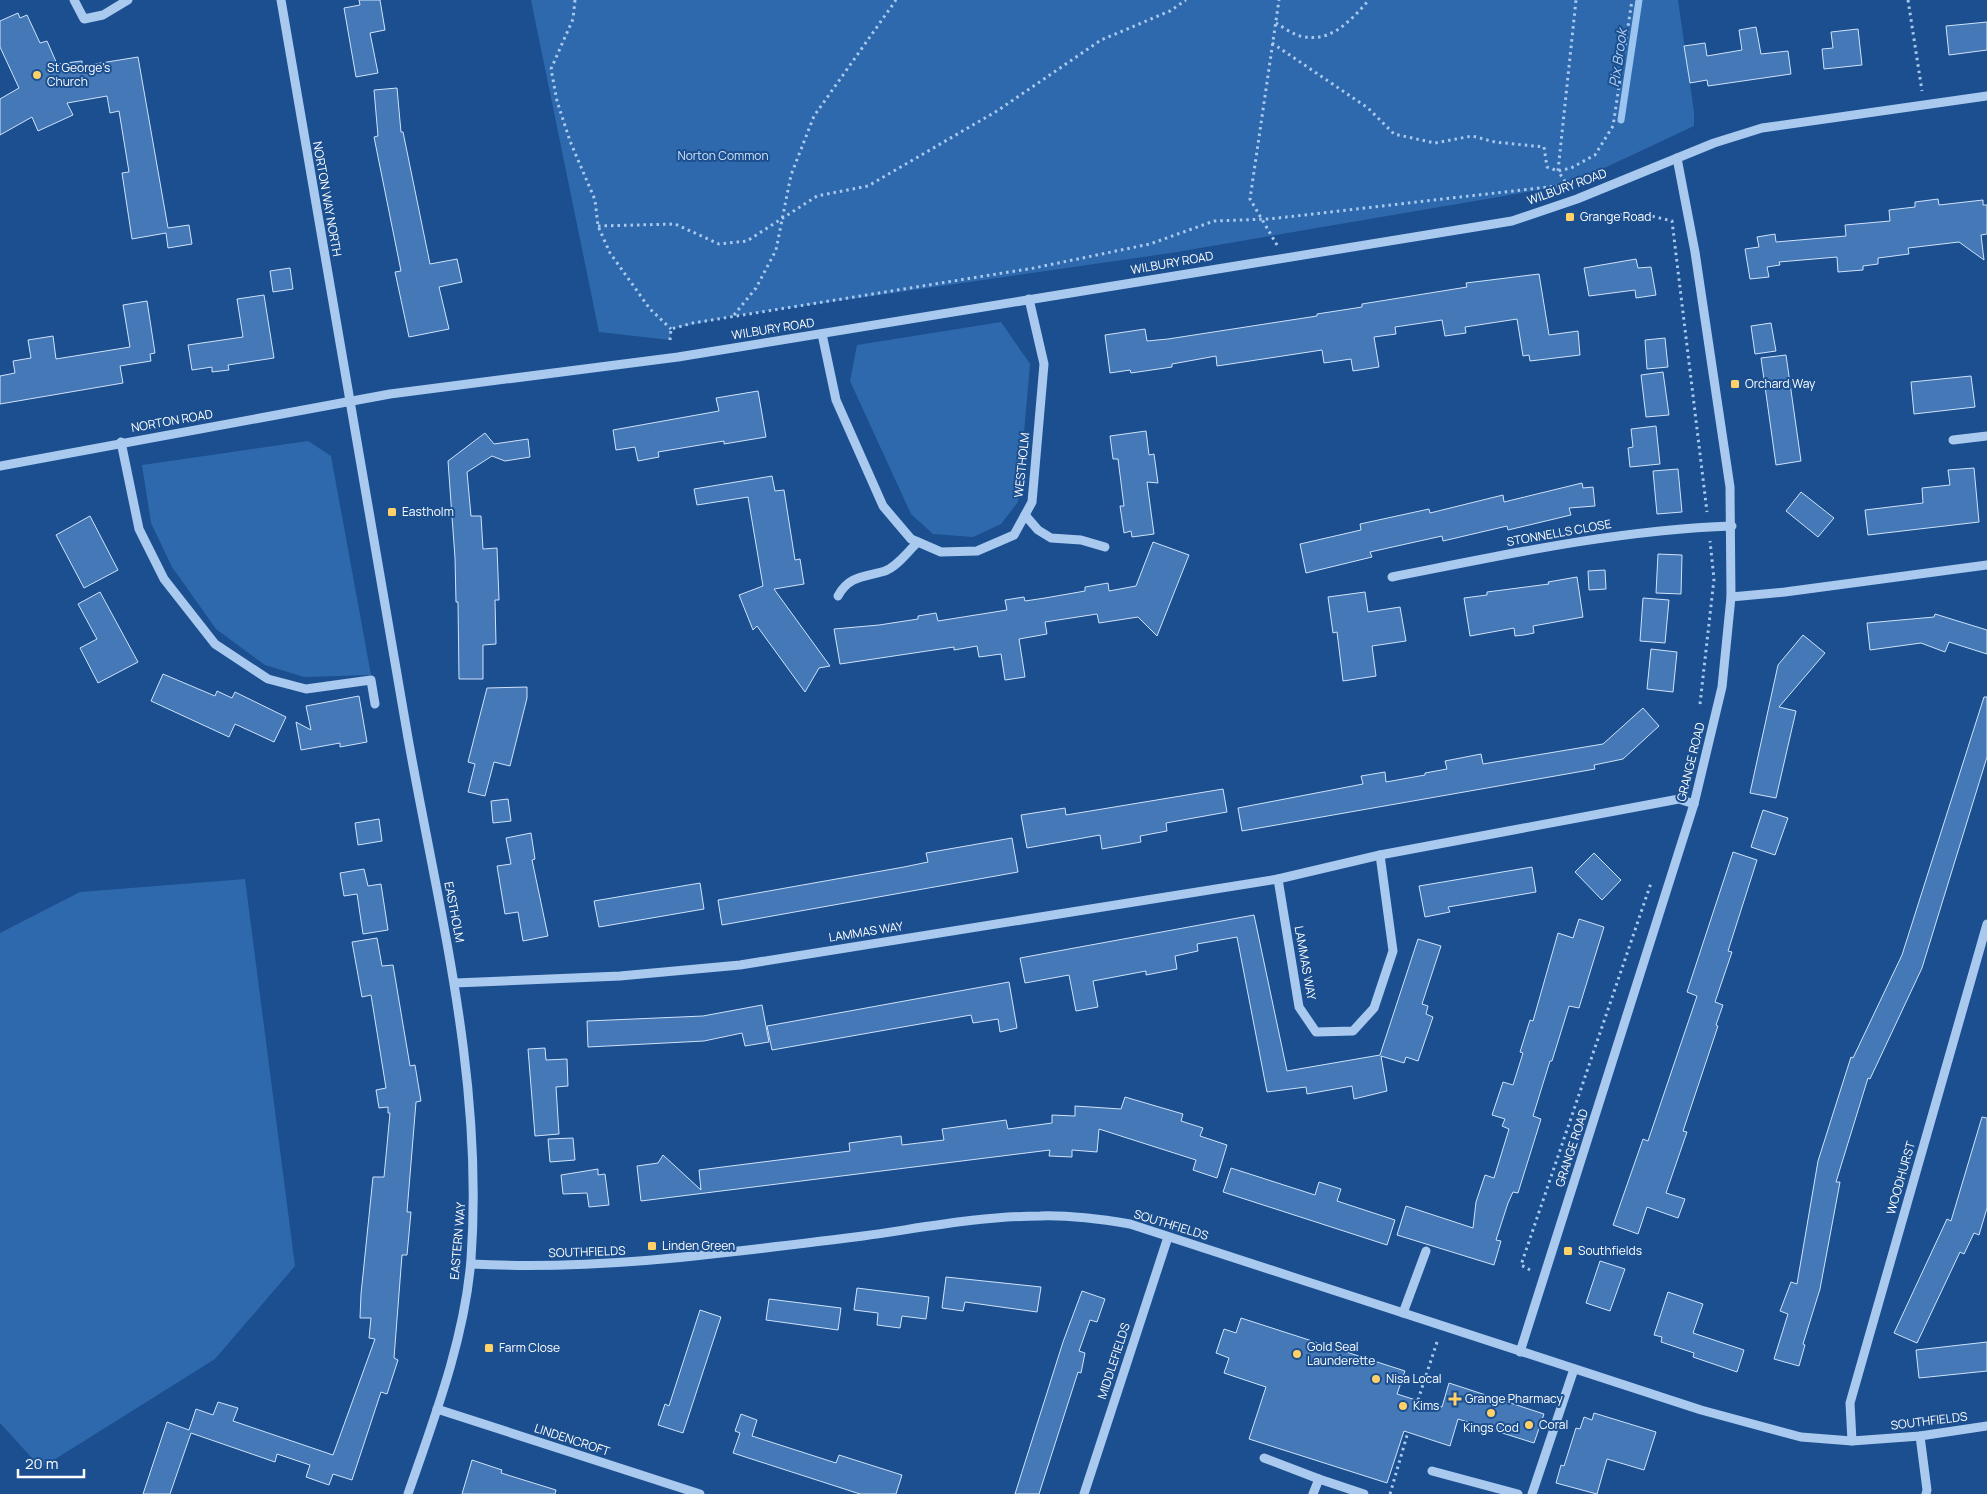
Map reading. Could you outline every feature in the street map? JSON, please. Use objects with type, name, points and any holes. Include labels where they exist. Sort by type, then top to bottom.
[{"type":"street","points":[[74,0],[84,19],[103,15],[128,0]]},
{"type":"street","name":"NORTON WAY NORTH","points":[[281,0],[348,402]]},
{"type":"street","name":"WILBURY ROAD","points":[[348,402],[408,392],[608,368],[1512,221],[1577,199],[1714,143],[1762,128],[1987,96]]},
{"type":"street","name":"GRANGE ROAD","points":[[1520,1352],[1694,804],[1722,687],[1732,597],[1730,487],[1697,262],[1676,158]]},
{"type":"street","name":"WESTHOLM","points":[[822,334],[836,400],[883,506],[911,539],[941,552],[977,550],[1014,534],[1032,502],[1044,364],[1029,299]]},
{"type":"street","name":"NORTON ROAD","points":[[0,466],[121,442],[348,402]]},
{"type":"street","name":"EASTHOLM","points":[[348,402],[422,820],[455,983]]},
{"type":"street","points":[[1952,440],[1987,436]]},
{"type":"street","points":[[121,442],[139,530],[164,579],[215,644],[268,679],[306,689],[371,680],[375,704]]},
{"type":"street","points":[[1025,515],[1038,530],[1051,538],[1081,540],[1105,547]]},
{"type":"street","name":"STONNELLS CLOSE","points":[[1392,577],[1570,542],[1708,526],[1732,526]]},
{"type":"street","points":[[838,596],[850,582],[861,576],[886,571],[918,542]]},
{"type":"street","points":[[1732,597],[1987,566]]},
{"type":"street","name":"LAMMAS WAY","points":[[455,983],[620,976],[740,965],[1278,879],[1380,855],[1679,799],[1694,804]]},
{"type":"street","name":"LAMMAS WAY","points":[[1278,879],[1299,1007],[1316,1032],[1354,1031],[1374,1008],[1393,951],[1380,855]]},
{"type":"street","name":"WOODHURST","points":[[1852,1441],[1850,1403],[1987,924]]},
{"type":"street","name":"EASTERN WAY","points":[[408,1494],[449,1374],[471,1264],[474,1200],[473,1133],[455,983]]},
{"type":"street","name":"SOUTHFIELDS","points":[[471,1264],[558,1266],[659,1261],[1039,1216],[1109,1221],[1130,1224],[1168,1236],[1701,1410],[1801,1437],[1852,1441],[1920,1436],[1987,1426]]},
{"type":"street","name":"MIDDLEFIELDS","points":[[1084,1494],[1168,1236]]},
{"type":"street","points":[[1403,1313],[1426,1250]]},
{"type":"street","points":[[1532,1494],[1574,1369]]},
{"type":"street","name":"LINDENCROFT","points":[[437,1409],[700,1494]]},
{"type":"street","points":[[1920,1436],[1926,1494]]},
{"type":"street","points":[[1264,1458],[1364,1494]]},
{"type":"street","points":[[1432,1471],[1518,1494]]},
{"type":"street","points":[[1313,1494],[1319,1479]]},
{"type":"path","points":[[575,0],[573,19],[551,69],[556,101],[595,200],[598,226],[610,253],[650,309],[670,329],[670,340]]},
{"type":"path","points":[[733,316],[756,288],[776,250],[791,175],[814,116],[896,0]]},
{"type":"path","points":[[598,226],[675,224],[719,244],[747,241],[817,196],[868,186],[997,111],[1101,40],[1170,11],[1186,0]]},
{"type":"path","points":[[1279,0],[1250,199],[1280,250]]},
{"type":"path","points":[[1276,23],[1299,36],[1325,36],[1344,28],[1370,0]]},
{"type":"path","points":[[670,329],[733,316],[1034,268],[1150,244],[1214,221],[1269,219],[1568,185],[1558,171],[1576,0]]},
{"type":"path","points":[[1272,43],[1368,108],[1394,134],[1435,143],[1472,136],[1495,142],[1544,147],[1547,167],[1558,171],[1571,168],[1595,155],[1613,126],[1632,0]]},
{"type":"path","points":[[1908,0],[1924,104]]},
{"type":"path","points":[[1587,216],[1643,214],[1672,222],[1714,579],[1699,712]]},
{"type":"path","points":[[1521,1265],[1654,874]]},
{"type":"path","points":[[1418,1400],[1443,1325]]},
{"type":"path","points":[[1390,1494],[1408,1432]]},
{"type":"green space","name":"Norton Common","points":[[531,0],[1678,0],[1694,112],[1694,126],[1568,185],[1171,253],[733,316],[671,329],[670,340],[599,332]]},
{"type":"green space","points":[[1001,322],[1030,364],[1018,502],[1001,524],[973,537],[933,534],[911,514],[850,381],[857,345]]},
{"type":"green space","points":[[308,441],[331,456],[371,675],[304,677],[265,665],[216,629],[172,567],[151,523],[142,465]]},
{"type":"green space","points":[[245,879],[295,1266],[215,1359],[41,1468],[0,1423],[0,933],[80,892]]},
{"type":"building","points":[[359,0],[380,0],[385,30],[370,33],[378,73],[356,77],[344,8],[360,5]]},
{"type":"building","points":[[18,13],[20,18],[27,15],[40,43],[47,41],[57,64],[82,61],[82,66],[138,57],[168,228],[189,225],[192,244],[168,248],[166,233],[132,239],[122,173],[129,172],[119,111],[110,113],[107,96],[67,103],[73,115],[38,131],[32,117],[0,135],[0,99],[19,88],[0,47],[0,21]]},
{"type":"building","points":[[1987,22],[1987,50],[1949,55],[1946,26]]},
{"type":"building","points":[[1756,27],[1761,54],[1788,51],[1791,74],[1708,86],[1707,80],[1690,83],[1684,46],[1705,43],[1707,56],[1742,50],[1739,30]]},
{"type":"building","points":[[1858,29],[1862,65],[1824,69],[1822,49],[1833,48],[1831,32]]},
{"type":"building","points":[[397,88],[401,132],[403,132],[430,264],[457,259],[462,282],[439,287],[449,329],[409,337],[395,272],[401,271],[374,137],[378,136],[374,90]]},
{"type":"building","points":[[1938,199],[1939,205],[1983,200],[1983,205],[1987,205],[1987,234],[1981,235],[1984,260],[1959,242],[1908,248],[1909,254],[1878,258],[1878,264],[1863,266],[1863,270],[1838,272],[1837,257],[1779,262],[1780,265],[1767,267],[1769,277],[1750,279],[1745,249],[1759,247],[1757,237],[1775,234],[1776,242],[1846,236],[1845,225],[1890,221],[1889,210],[1915,207],[1915,202]]},
{"type":"building","points":[[1636,259],[1638,268],[1651,267],[1656,295],[1636,298],[1635,290],[1589,296],[1584,268]]},
{"type":"building","points":[[290,268],[293,289],[273,292],[270,271]]},
{"type":"building","points":[[1539,274],[1549,335],[1578,331],[1580,355],[1530,361],[1529,355],[1523,356],[1517,319],[1465,327],[1466,333],[1445,336],[1442,320],[1395,327],[1396,334],[1374,337],[1379,367],[1353,371],[1351,359],[1324,363],[1322,350],[1217,366],[1216,356],[1172,364],[1172,367],[1131,373],[1130,370],[1110,373],[1105,335],[1145,329],[1147,341],[1168,339],[1317,316],[1317,314],[1362,307],[1362,304],[1467,287],[1466,283]]},
{"type":"building","points":[[264,295],[274,358],[228,365],[229,370],[212,372],[212,367],[192,370],[188,345],[243,337],[237,299]]},
{"type":"building","points":[[147,301],[155,353],[150,354],[151,361],[120,366],[123,383],[0,404],[0,376],[15,373],[13,361],[31,358],[28,340],[53,336],[56,359],[130,347],[123,305]]},
{"type":"building","points":[[1771,323],[1776,351],[1755,354],[1751,326]]},
{"type":"building","points":[[1665,338],[1668,367],[1647,369],[1645,340]]},
{"type":"building","points":[[1786,355],[1801,461],[1776,465],[1761,358]]},
{"type":"building","points":[[1663,372],[1669,415],[1646,417],[1641,375]]},
{"type":"building","points":[[1971,376],[1975,407],[1914,414],[1911,382]]},
{"type":"building","points":[[758,391],[766,437],[724,444],[724,441],[658,452],[659,457],[638,461],[635,447],[616,450],[613,430],[719,411],[716,398]]},
{"type":"building","points":[[1656,426],[1660,464],[1630,467],[1628,448],[1633,447],[1631,429]]},
{"type":"building","points":[[1146,431],[1149,455],[1154,454],[1158,483],[1147,482],[1154,534],[1132,537],[1131,531],[1124,533],[1120,506],[1124,506],[1118,459],[1113,459],[1110,436]]},
{"type":"building","points":[[485,433],[494,444],[528,439],[530,457],[505,461],[492,456],[467,472],[471,516],[481,516],[483,549],[497,548],[499,600],[495,600],[496,644],[483,645],[483,679],[459,679],[458,602],[456,602],[448,461]]},
{"type":"building","points":[[1974,468],[1979,522],[1868,535],[1865,510],[1923,503],[1922,488],[1950,485],[1948,470]]},
{"type":"building","points":[[1678,469],[1682,512],[1657,514],[1653,471]]},
{"type":"building","points":[[772,476],[775,491],[784,490],[795,560],[800,559],[804,584],[774,589],[830,666],[819,668],[805,692],[757,626],[753,630],[739,595],[763,586],[748,497],[697,505],[694,489]]},
{"type":"building","points":[[1582,483],[1583,488],[1593,487],[1595,506],[1569,508],[1571,515],[1508,530],[1507,526],[1443,541],[1442,536],[1370,552],[1372,557],[1306,573],[1300,544],[1361,530],[1360,524],[1429,509],[1430,513],[1503,495],[1504,502]]},
{"type":"building","points":[[1801,492],[1834,518],[1818,537],[1786,511]]},
{"type":"building","points":[[90,516],[118,570],[84,588],[56,535]]},
{"type":"building","points":[[1153,542],[1189,555],[1157,636],[1138,617],[1099,623],[1097,614],[1045,622],[1047,634],[1019,639],[1025,677],[1005,680],[1001,654],[979,657],[977,646],[954,650],[954,647],[840,664],[834,629],[918,619],[918,616],[936,613],[938,621],[1007,610],[1005,600],[1024,597],[1025,601],[1045,598],[1085,591],[1085,587],[1108,583],[1109,591],[1136,586]]},
{"type":"building","points":[[1658,554],[1682,555],[1681,594],[1656,593]]},
{"type":"building","points":[[1605,570],[1606,589],[1589,590],[1588,571]]},
{"type":"building","points":[[1577,577],[1583,617],[1533,626],[1534,633],[1524,635],[1515,636],[1514,628],[1470,636],[1464,598],[1487,595],[1487,592],[1549,584],[1548,582]]},
{"type":"building","points":[[100,592],[138,662],[98,683],[80,648],[97,639],[78,604]]},
{"type":"building","points":[[1365,592],[1368,612],[1400,607],[1406,641],[1372,646],[1376,676],[1343,681],[1337,632],[1333,633],[1328,597]]},
{"type":"building","points":[[1643,598],[1669,600],[1665,643],[1640,641]]},
{"type":"building","points":[[1935,614],[1987,630],[1987,654],[1949,642],[1945,652],[1921,643],[1870,650],[1867,623],[1934,617]]},
{"type":"building","points":[[1803,635],[1825,653],[1779,707],[1796,711],[1776,798],[1750,793],[1778,665]]},
{"type":"building","points":[[1651,649],[1677,652],[1673,692],[1647,689]]},
{"type":"building","points":[[163,674],[215,696],[217,691],[232,698],[235,692],[286,717],[274,742],[235,724],[229,737],[151,701]]},
{"type":"building","points":[[527,687],[527,698],[510,766],[494,762],[485,796],[468,792],[475,764],[468,762],[487,688]]},
{"type":"building","points":[[359,696],[367,742],[340,747],[340,743],[301,750],[296,722],[311,730],[306,706]]},
{"type":"building","points":[[1984,697],[1987,697],[1987,757],[1922,968],[1870,1079],[1868,1078],[1836,1182],[1840,1182],[1820,1289],[1803,1344],[1805,1345],[1799,1366],[1774,1359],[1788,1314],[1780,1311],[1791,1282],[1797,1284],[1818,1161],[1851,1057],[1853,1058],[1902,955]]},
{"type":"building","points":[[1643,708],[1659,726],[1623,759],[1594,765],[1595,769],[1242,831],[1238,808],[1363,784],[1361,776],[1385,772],[1386,782],[1425,775],[1425,773],[1447,769],[1445,761],[1481,754],[1483,764],[1603,744]]},
{"type":"building","points":[[1223,789],[1227,812],[1166,823],[1167,831],[1140,836],[1141,842],[1102,849],[1100,835],[1027,848],[1021,815],[1065,808],[1066,815]]},
{"type":"building","points":[[508,799],[511,821],[493,823],[491,801]]},
{"type":"building","points":[[1763,810],[1788,818],[1775,855],[1751,847]]},
{"type":"building","points":[[379,819],[382,841],[358,845],[355,823]]},
{"type":"building","points":[[531,833],[535,859],[532,860],[548,936],[523,941],[518,912],[505,914],[497,866],[511,864],[506,838]]},
{"type":"building","points":[[1012,838],[1018,872],[722,925],[718,900],[928,862],[926,853]]},
{"type":"building","points":[[1733,852],[1757,860],[1728,951],[1732,952],[1715,1002],[1723,1005],[1716,1025],[1718,1026],[1683,1131],[1687,1132],[1666,1193],[1685,1199],[1678,1218],[1647,1207],[1638,1234],[1613,1225],[1643,1139],[1648,1141],[1697,996],[1687,992]]},
{"type":"building","points":[[1594,853],[1621,880],[1602,900],[1575,872]]},
{"type":"building","points":[[1532,867],[1536,892],[1448,907],[1450,912],[1425,917],[1419,886]]},
{"type":"building","points":[[364,869],[368,886],[381,884],[388,930],[363,934],[357,894],[344,896],[340,873]]},
{"type":"building","points":[[700,883],[704,909],[599,927],[594,901]]},
{"type":"building","points":[[1254,915],[1287,1071],[1380,1055],[1418,939],[1441,946],[1422,1004],[1428,1006],[1426,1014],[1433,1017],[1418,1061],[1406,1057],[1404,1063],[1381,1056],[1387,1091],[1354,1099],[1352,1086],[1307,1094],[1306,1087],[1267,1092],[1237,937],[1197,944],[1198,951],[1175,956],[1177,969],[1146,975],[1146,971],[1093,981],[1098,1007],[1076,1011],[1069,975],[1025,983],[1020,958]]},
{"type":"building","points":[[1579,919],[1604,927],[1579,1008],[1569,1006],[1552,1061],[1550,1061],[1533,1116],[1541,1119],[1518,1193],[1513,1192],[1496,1240],[1501,1241],[1494,1265],[1397,1235],[1406,1206],[1473,1228],[1476,1202],[1485,1175],[1494,1178],[1509,1129],[1502,1126],[1505,1119],[1492,1115],[1503,1082],[1513,1085],[1523,1053],[1520,1052],[1530,1020],[1533,1021],[1558,933],[1573,938]]},
{"type":"building","points":[[377,938],[382,966],[393,965],[410,1066],[415,1065],[421,1101],[416,1102],[407,1212],[411,1212],[407,1255],[402,1255],[394,1358],[398,1360],[387,1394],[381,1392],[352,1480],[333,1474],[329,1485],[306,1477],[310,1465],[277,1454],[275,1462],[191,1433],[170,1494],[143,1494],[167,1422],[189,1430],[196,1409],[213,1415],[218,1402],[238,1408],[233,1421],[333,1455],[375,1339],[369,1338],[371,1318],[360,1318],[361,1294],[373,1177],[384,1177],[390,1113],[388,1113],[388,1107],[379,1108],[376,1090],[386,1088],[371,995],[362,997],[352,942]]},
{"type":"building","points":[[1009,982],[1017,1028],[1000,1032],[998,1019],[973,1023],[971,1015],[772,1050],[767,1026]]},
{"type":"building","points":[[762,1005],[769,1042],[745,1046],[742,1033],[704,1041],[588,1047],[587,1021],[703,1016]]},
{"type":"building","points":[[545,1048],[546,1060],[567,1059],[568,1086],[556,1087],[559,1134],[535,1136],[528,1049]]},
{"type":"building","points":[[1125,1097],[1183,1114],[1181,1121],[1203,1128],[1200,1136],[1227,1145],[1217,1178],[1193,1170],[1196,1160],[1099,1129],[1097,1152],[1072,1150],[1072,1157],[1049,1156],[1050,1150],[641,1201],[637,1166],[658,1163],[663,1155],[701,1190],[699,1170],[850,1151],[849,1143],[901,1136],[902,1145],[944,1140],[942,1129],[1006,1120],[1008,1129],[1052,1123],[1052,1115],[1075,1116],[1075,1106],[1121,1109]]},
{"type":"building","points":[[1982,1117],[1987,1118],[1987,1208],[1979,1235],[1974,1233],[1964,1254],[1960,1252],[1917,1343],[1894,1333],[1947,1219],[1951,1221]]},
{"type":"building","points":[[573,1138],[575,1160],[550,1162],[548,1139]]},
{"type":"building","points":[[1231,1168],[1315,1195],[1319,1182],[1341,1189],[1337,1201],[1395,1220],[1387,1245],[1223,1192]]},
{"type":"building","points":[[598,1169],[598,1175],[605,1174],[609,1205],[589,1207],[587,1193],[563,1194],[561,1175]]},
{"type":"building","points":[[1600,1261],[1625,1269],[1610,1311],[1586,1303]]},
{"type":"building","points":[[946,1277],[1041,1287],[1037,1312],[965,1302],[963,1311],[942,1308]]},
{"type":"building","points":[[857,1288],[929,1297],[926,1319],[902,1316],[900,1328],[877,1325],[878,1313],[854,1310]]},
{"type":"building","points":[[1082,1291],[1105,1299],[1097,1322],[1090,1320],[1079,1351],[1085,1353],[1081,1373],[1078,1372],[1039,1494],[1015,1494],[1063,1342]]},
{"type":"building","points":[[1668,1292],[1703,1304],[1693,1333],[1744,1350],[1737,1372],[1693,1357],[1694,1353],[1661,1342],[1662,1337],[1654,1335]]},
{"type":"building","points":[[769,1299],[841,1308],[838,1330],[766,1320]]},
{"type":"building","points":[[700,1310],[721,1317],[683,1433],[658,1425],[665,1404],[669,1406]]},
{"type":"building","points":[[1241,1318],[1405,1371],[1397,1394],[1422,1402],[1442,1407],[1449,1383],[1544,1414],[1534,1443],[1458,1419],[1450,1446],[1404,1431],[1387,1483],[1249,1439],[1266,1387],[1224,1373],[1229,1358],[1216,1353],[1224,1329],[1236,1333]]},
{"type":"building","points":[[1987,1342],[1987,1371],[1919,1378],[1916,1350]]},
{"type":"building","points":[[1594,1413],[1656,1432],[1644,1470],[1607,1459],[1597,1494],[1556,1483],[1561,1465],[1564,1466],[1576,1428],[1580,1429],[1584,1417],[1592,1420]]},
{"type":"building","points":[[741,1414],[757,1420],[752,1436],[836,1463],[839,1455],[902,1475],[896,1494],[860,1494],[733,1453],[740,1433],[735,1431]]},
{"type":"building","points":[[472,1460],[502,1470],[501,1473],[556,1490],[555,1494],[462,1494]]},
{"type":"waterway","name":"Pix Brook","points":[[1621,120],[1639,0]]},
{"type":"place","name":"St George's Church","points":[[37,75]]},
{"type":"place","name":"Grange Road","points":[[1570,217]]},
{"type":"place","name":"Orchard Way","points":[[1735,384]]},
{"type":"place","name":"Eastholm","points":[[392,512]]},
{"type":"place","name":"Linden Green","points":[[652,1246]]},
{"type":"place","name":"Southfields","points":[[1568,1251]]},
{"type":"place","name":"Farm Close","points":[[489,1348]]},
{"type":"place","name":"Gold Seal Launderette","points":[[1297,1354]]},
{"type":"place","name":"Nisa Local","points":[[1376,1379]]},
{"type":"place","name":"Grange Pharmacy","points":[[1455,1399]]},
{"type":"place","name":"Kims","points":[[1403,1406]]},
{"type":"place","name":"Kings Cod","points":[[1491,1413]]},
{"type":"place","name":"Coral","points":[[1529,1425]]}]
